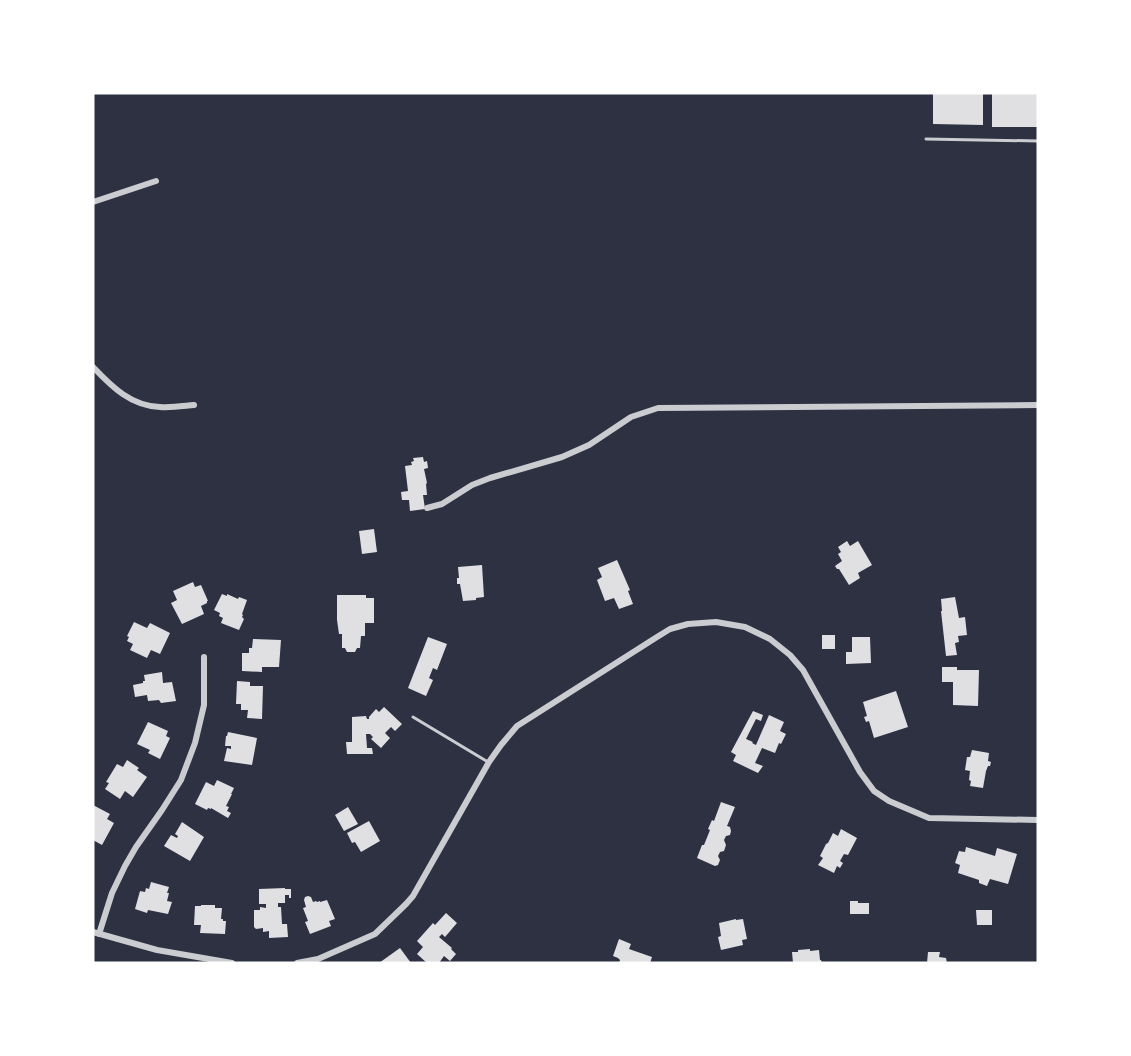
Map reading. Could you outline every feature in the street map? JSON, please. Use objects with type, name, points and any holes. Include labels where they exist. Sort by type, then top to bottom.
[{"type":"street","points":[[93,202],[156,181]]},
{"type":"street","points":[[93,367],[122,395],[145,405],[162,408],[194,405]]},
{"type":"street","points":[[427,508],[442,504],[472,485],[490,478],[562,457],[589,445],[631,417],[658,408],[1038,405]]},
{"type":"street","points":[[297,963],[318,959],[375,934],[406,904],[419,887],[489,762],[517,726],[670,629],[688,624],[706,622],[730,624],[758,632],[790,655],[803,670],[860,772],[874,791],[889,801],[929,818],[1038,820]]},
{"type":"street","points":[[204,657],[204,705],[195,743],[181,780],[124,866],[96,933],[157,950],[213,962],[232,963]]},
{"type":"lane","points":[[926,139],[1038,141]]},
{"type":"lane","points":[[412,717],[489,762]]},
{"type":"building","points":[[933,93],[983,93],[983,125],[933,124]]},
{"type":"building","points":[[992,93],[1038,93],[1038,127],[992,127]]},
{"type":"building","points":[[423,457],[424,462],[427,461],[428,468],[424,469],[427,483],[427,495],[423,495],[425,509],[410,511],[409,500],[402,500],[401,492],[408,491],[405,466],[412,465],[413,458]]},
{"type":"building","points":[[374,529],[377,552],[362,554],[359,531]]},
{"type":"building","points":[[847,541],[850,546],[858,541],[872,565],[858,573],[860,578],[849,585],[835,566],[842,561],[838,554],[841,552],[838,547]]},
{"type":"building","points":[[617,560],[630,590],[628,591],[633,604],[619,609],[614,598],[605,601],[597,580],[602,577],[598,568]]},
{"type":"building","points":[[482,565],[484,597],[463,601],[460,584],[457,584],[458,567]]},
{"type":"building","points":[[193,582],[195,587],[201,585],[208,601],[201,606],[204,614],[182,624],[171,603],[177,600],[173,591]]},
{"type":"building","points":[[222,594],[247,600],[242,614],[244,619],[239,630],[221,623],[223,618],[214,610]]},
{"type":"building","points":[[337,595],[366,595],[366,598],[374,598],[374,623],[365,623],[365,636],[361,636],[360,648],[357,648],[355,652],[347,652],[345,648],[342,648],[342,634],[339,634],[337,620]]},
{"type":"building","points":[[955,597],[959,618],[965,617],[967,635],[958,636],[959,642],[955,643],[957,655],[946,656],[941,599]]},
{"type":"building","points":[[134,622],[147,628],[150,623],[170,633],[160,654],[151,650],[147,658],[130,650],[133,644],[127,641],[129,637],[127,636]]},
{"type":"building","points":[[822,635],[835,635],[835,649],[822,649]]},
{"type":"building","points":[[428,637],[447,644],[437,670],[433,668],[429,678],[433,680],[426,696],[408,688]]},
{"type":"building","points":[[852,637],[870,637],[871,663],[846,664],[846,652],[852,652]]},
{"type":"building","points":[[253,639],[281,640],[279,667],[262,667],[262,672],[242,671],[242,653],[249,653]]},
{"type":"building","points":[[942,667],[979,670],[978,706],[953,705],[953,682],[942,682]]},
{"type":"building","points":[[162,672],[163,683],[172,682],[176,701],[161,703],[159,700],[148,701],[147,695],[135,697],[133,685],[143,683],[144,675]]},
{"type":"building","points":[[237,681],[250,682],[250,686],[263,686],[262,719],[247,718],[248,710],[241,710],[241,704],[236,704]]},
{"type":"building","points":[[896,691],[908,727],[874,738],[869,721],[866,722],[864,717],[867,716],[863,702]]},
{"type":"building","points":[[384,707],[402,724],[395,731],[391,727],[385,733],[390,738],[381,748],[371,739],[373,737],[370,734],[366,734],[367,748],[372,748],[373,754],[347,754],[346,742],[352,742],[352,717],[366,716],[369,719],[376,709],[379,712]]},
{"type":"building","points":[[753,711],[763,715],[761,721],[756,719],[746,739],[756,745],[769,715],[784,722],[780,731],[786,734],[775,753],[762,748],[755,763],[763,766],[758,773],[733,761],[736,755],[731,752]]},
{"type":"building","points":[[148,722],[168,731],[166,736],[170,738],[160,759],[148,753],[150,750],[137,744]]},
{"type":"building","points":[[228,732],[257,738],[252,765],[224,761],[227,748],[231,749],[231,746],[225,746]]},
{"type":"building","points":[[972,750],[989,753],[988,761],[991,762],[986,771],[983,788],[970,786],[970,771],[965,770],[967,757],[970,757]]},
{"type":"building","points":[[127,760],[147,777],[133,797],[125,791],[120,799],[105,789],[109,783],[106,782],[117,764],[123,767]]},
{"type":"building","points":[[217,780],[234,788],[226,806],[229,807],[227,811],[231,813],[228,818],[211,808],[207,810],[195,804],[206,782],[214,786]]},
{"type":"building","points":[[721,802],[735,807],[727,826],[730,827],[730,835],[724,840],[726,845],[724,851],[720,852],[718,856],[720,860],[715,866],[697,858]]},
{"type":"building","points":[[93,805],[110,814],[107,819],[114,823],[102,845],[93,840]]},
{"type":"building","points":[[348,807],[358,824],[344,831],[335,815]]},
{"type":"building","points":[[369,821],[380,841],[361,852],[355,842],[352,843],[347,833]]},
{"type":"building","points":[[182,822],[204,837],[190,861],[164,846],[171,835],[177,838],[175,834]]},
{"type":"building","points":[[841,829],[857,838],[848,855],[844,854],[840,861],[843,863],[840,868],[837,866],[834,873],[818,865],[823,858],[820,856],[833,833],[838,836]]},
{"type":"building","points":[[966,847],[995,856],[997,848],[1017,854],[1008,884],[990,879],[987,886],[979,883],[979,880],[958,873],[960,865],[955,863],[959,851],[965,852]]},
{"type":"building","points":[[151,882],[169,887],[167,901],[172,902],[168,914],[148,910],[147,913],[135,909],[140,891],[145,892],[146,888],[149,889]]},
{"type":"building","points":[[259,889],[291,889],[291,898],[285,895],[285,903],[278,903],[278,907],[281,907],[282,924],[287,924],[288,937],[269,938],[269,931],[263,932],[263,928],[254,927],[254,910],[260,910],[260,907],[266,908],[266,904],[259,904]]},
{"type":"building","points":[[308,896],[313,902],[327,900],[335,919],[329,921],[331,926],[310,934],[303,908],[306,907],[305,897]]},
{"type":"building","points":[[850,901],[869,903],[869,914],[850,914]]},
{"type":"building","points":[[215,905],[215,908],[222,908],[221,919],[226,921],[225,934],[200,933],[201,925],[194,925],[195,906]]},
{"type":"building","points":[[976,910],[992,910],[992,925],[977,925]]},
{"type":"building","points":[[446,913],[457,923],[445,937],[442,934],[439,937],[456,954],[450,961],[444,956],[439,963],[427,963],[417,954],[423,947],[417,941],[433,923],[435,925]]},
{"type":"building","points":[[743,919],[747,939],[742,940],[743,945],[721,950],[718,937],[721,936],[719,923]]},
{"type":"building","points":[[619,939],[631,944],[629,949],[652,957],[650,963],[619,963],[620,960],[613,956]]},
{"type":"building","points":[[400,948],[411,963],[379,963]]},
{"type":"building","points":[[810,949],[810,951],[819,950],[822,963],[793,963],[792,952]]},
{"type":"building","points":[[928,952],[940,952],[939,957],[946,958],[947,963],[927,963]]}]
